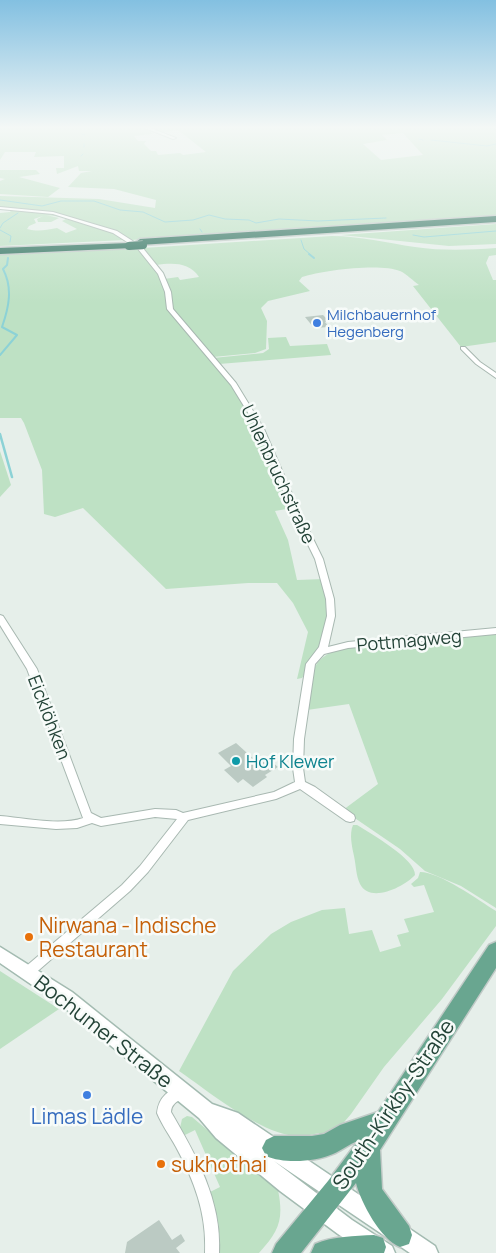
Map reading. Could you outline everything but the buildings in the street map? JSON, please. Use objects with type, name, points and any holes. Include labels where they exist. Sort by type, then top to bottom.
[{"type":"highway","points":[[141,244],[296,236],[496,220]]},
{"type":"highway","points":[[0,250],[128,245],[496,220]]},
{"type":"highway","points":[[296,236],[339,236]]},
{"type":"main road","name":"South-Kirkby-Straße","points":[[285,1253],[337,1190],[368,1147],[496,951]]},
{"type":"main road","name":"Bochumer Straße","points":[[0,954],[66,998],[183,1091],[206,1111],[223,1132],[321,1210],[386,1245],[428,1253]]},
{"type":"main road","name":"Bochumer Straße","points":[[206,1111],[231,1120],[337,1190],[386,1245]]},
{"type":"main road","points":[[274,1148],[312,1148],[327,1145],[348,1133],[384,1121]]},
{"type":"main road","points":[[324,1253],[386,1245],[368,1182],[368,1147]]},
{"type":"street","name":"Uhlenbruchstraße","points":[[0,208],[49,212],[110,230],[120,234],[140,248],[152,261],[167,288],[170,309],[229,378],[267,440],[294,510],[313,546],[325,576],[330,599],[330,616],[322,651],[311,664],[299,740],[298,768],[300,784]]},
{"type":"street","points":[[463,348],[496,376]]},
{"type":"street","name":"Eicklöhken","points":[[0,618],[32,669],[87,815],[92,819]]},
{"type":"street","name":"Pottmagweg","points":[[322,651],[348,645],[496,632]]},
{"type":"street","points":[[0,820],[56,825],[77,824],[92,819],[101,822],[165,812],[177,813],[183,817],[276,794],[300,784],[350,818]]},
{"type":"street","points":[[28,972],[126,888],[160,850],[182,822],[183,817]]},
{"type":"street","points":[[183,1091],[170,1097],[164,1105],[164,1113],[190,1161],[205,1198],[212,1225],[212,1253]]},
{"type":"green space","points":[[0,186],[60,188],[48,197],[0,194]]},
{"type":"green space","points":[[496,186],[496,216],[131,240],[118,233],[51,212],[0,207],[0,196],[99,199],[155,208],[156,200],[114,189],[68,187]]},
{"type":"green space","points":[[12,209],[54,214],[61,217],[46,215],[59,218],[51,222],[38,222],[37,219],[43,216],[34,219],[36,223],[27,229],[39,231],[57,228],[66,233],[77,229],[62,221],[66,219],[116,233],[125,240],[0,246],[0,213],[10,212]]},
{"type":"green space","points":[[496,224],[496,244],[449,246],[341,235]]},
{"type":"green space","points":[[332,236],[363,238],[435,249],[466,250],[496,248],[496,255],[489,256],[486,263],[493,280],[496,280],[496,342],[461,347],[413,286],[419,285],[400,271],[366,268],[337,270],[302,277],[299,281],[310,291],[268,301],[261,308],[267,321],[266,349],[255,353],[213,357],[173,311],[164,279],[178,277],[180,280],[199,277],[185,266],[174,264],[156,265],[143,248]]},
{"type":"green space","points":[[138,248],[153,266],[162,281],[167,296],[166,303],[171,312],[215,362],[235,389],[253,417],[264,439],[292,508],[275,511],[288,540],[297,580],[324,579],[329,616],[320,648],[302,678],[297,679],[308,632],[293,603],[277,583],[248,583],[166,589],[83,508],[55,517],[44,514],[42,470],[24,423],[21,418],[0,418],[0,255]]},
{"type":"green space","points":[[286,337],[290,346],[327,344],[331,355],[219,364],[213,358],[263,353],[269,349],[268,338]]},
{"type":"green space","points":[[0,451],[11,485],[0,497]]},
{"type":"green space","points":[[496,633],[496,908],[461,886],[425,871],[400,849],[343,810],[378,784],[349,704],[307,710],[313,671],[323,657],[331,652],[343,648]]},
{"type":"green space","points":[[353,825],[357,825],[401,855],[413,869],[415,875],[410,880],[387,892],[371,893],[365,890],[360,884],[357,874],[351,841]]},
{"type":"green space","points":[[420,872],[448,881],[496,911],[496,926],[442,999],[384,1067],[339,1128],[321,1137],[319,1133],[300,1136],[270,1129],[221,1101],[179,1071],[233,971],[271,934],[291,922],[322,910],[345,908],[349,934],[372,930],[380,952],[401,946],[397,935],[409,932],[404,919],[434,912],[424,885],[414,887],[411,884],[418,878]]},
{"type":"green space","points":[[0,971],[59,1009],[0,1049]]},
{"type":"green space","points":[[187,1116],[192,1117],[278,1190],[280,1217],[278,1224],[271,1238],[259,1253],[219,1253],[218,1222],[210,1192],[220,1187],[195,1130],[185,1135],[180,1128],[182,1119]]},
{"type":"waterway","points":[[0,200],[42,206],[61,201],[94,201],[120,210],[143,212],[165,222],[193,220],[209,215],[225,219],[249,220],[256,223],[279,219],[318,221],[386,218]]},
{"type":"waterway","points":[[0,228],[3,223],[18,213]]},
{"type":"waterway","points":[[0,230],[11,236],[10,242]]},
{"type":"waterway","points":[[413,235],[424,237],[496,231]]},
{"type":"waterway","points":[[301,240],[304,249],[311,255]]},
{"type":"waterway","points":[[309,254],[314,258]]},
{"type":"waterway","points":[[0,355],[17,335],[2,327],[9,298],[8,283],[3,269],[7,265],[8,258]]},
{"type":"waterway","points":[[0,434],[12,477]]},
{"type":"place","name":"Milchbauernhof Hegenberg","points":[[317,323]]},
{"type":"place","name":"Hof Klewer","points":[[236,761]]},
{"type":"place","name":"Nirwana - Indische Restaurant","points":[[29,937]]},
{"type":"place","name":"Limas Lädle","points":[[87,1095]]},
{"type":"place","name":"sukhothai","points":[[161,1164]]}]
